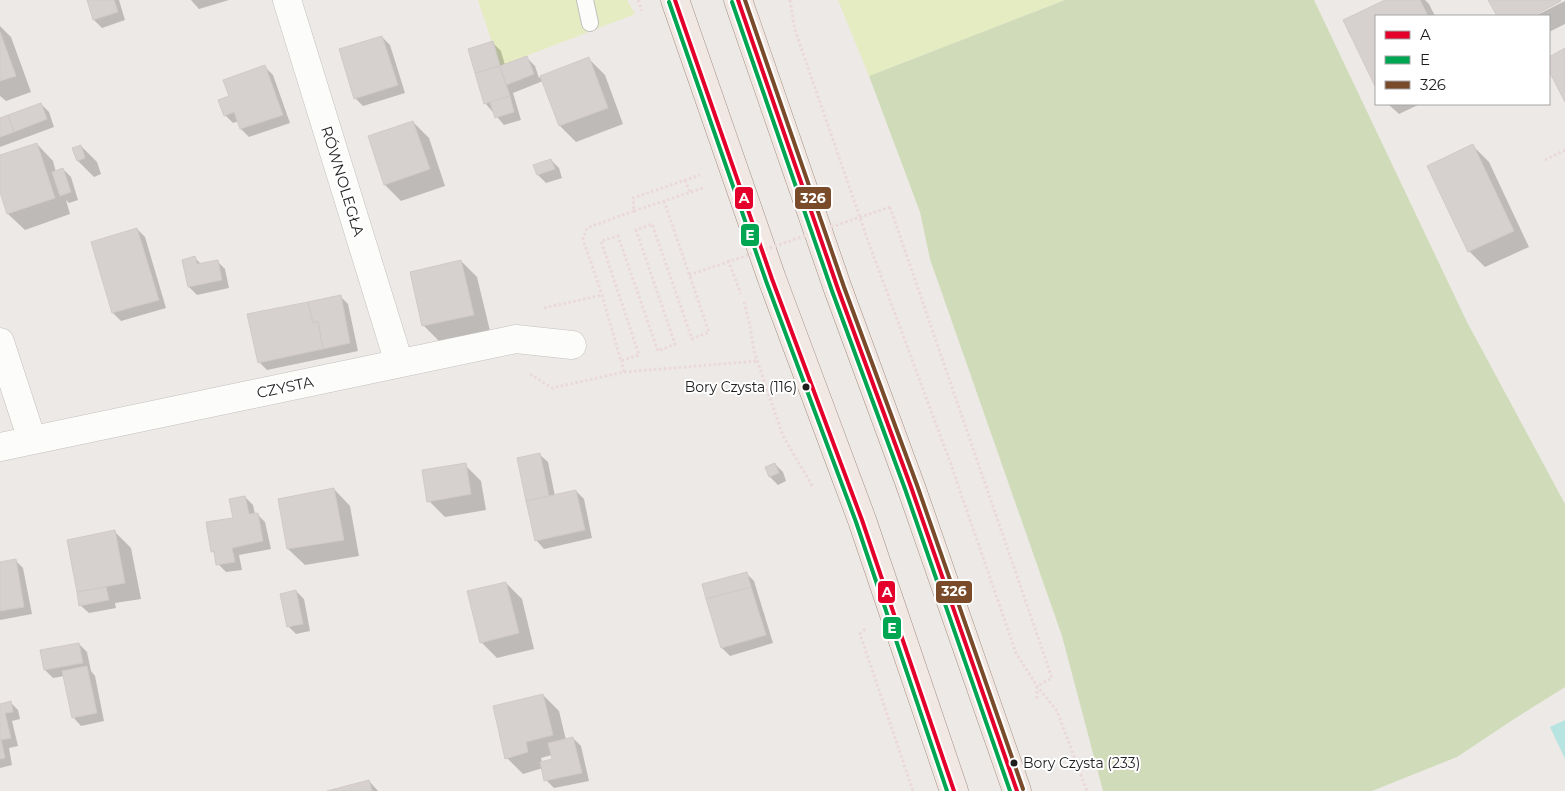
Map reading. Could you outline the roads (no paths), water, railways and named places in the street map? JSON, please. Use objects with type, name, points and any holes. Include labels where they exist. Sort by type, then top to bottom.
[{"type":"main road","points":[[676,0],[772,279],[862,520],[954,791]]},
{"type":"main road","points":[[738,0],[838,289],[911,487],[1016,791]]},
{"type":"street","name":"RÓWNOLEGŁA","points":[[287,0],[399,363]]},
{"type":"street","name":"CZYSTA","points":[[0,447],[516,339],[572,345]]},
{"type":"street","points":[[0,342],[32,440]]},
{"type":"lane","points":[[585,0],[590,23]]},
{"type":"water","points":[[1565,720],[1565,759],[1550,727]]},
{"type":"place","name":"Bory Czysta (116)","points":[[806,387]]},
{"type":"place","name":"Bory Czysta (233)","points":[[1014,763]]}]
